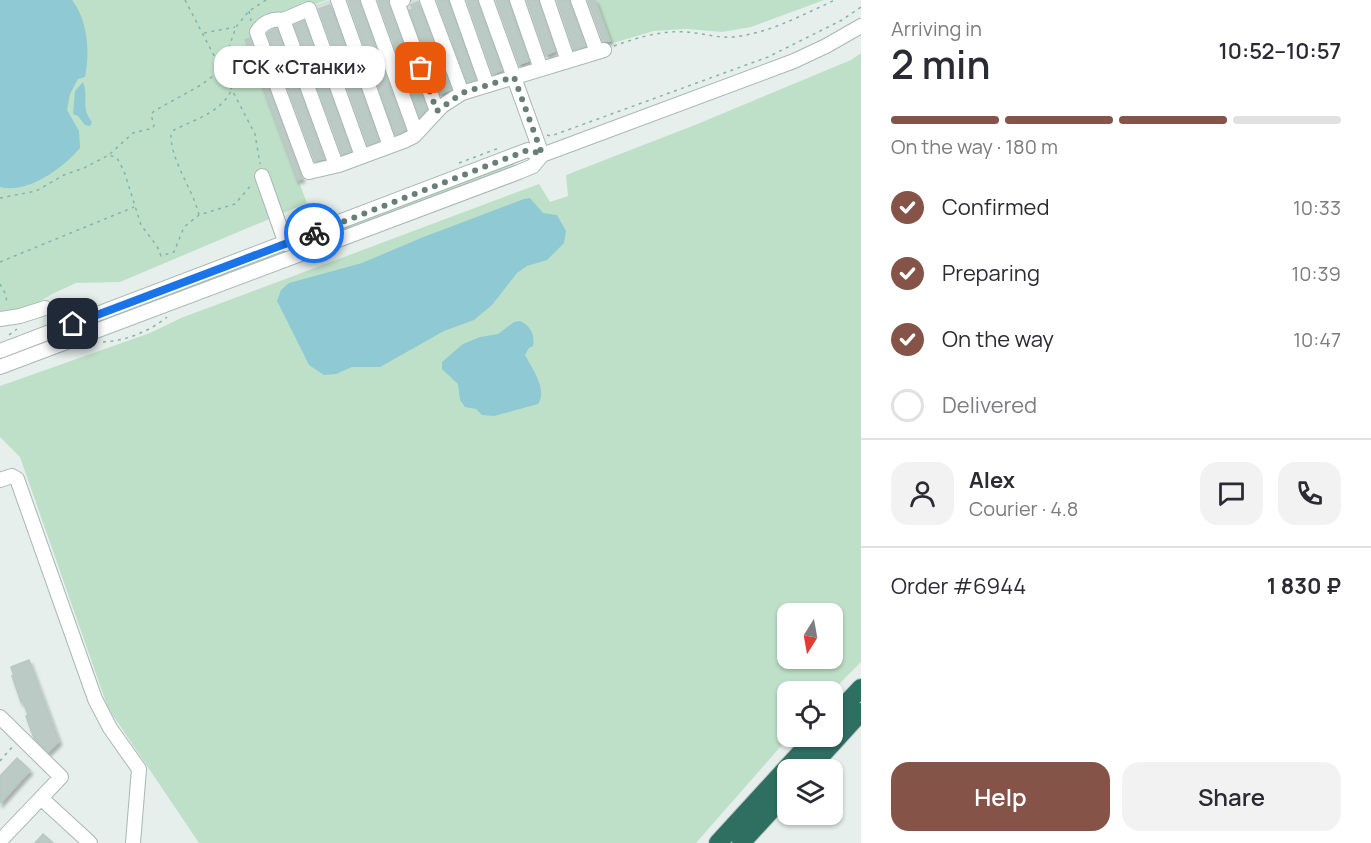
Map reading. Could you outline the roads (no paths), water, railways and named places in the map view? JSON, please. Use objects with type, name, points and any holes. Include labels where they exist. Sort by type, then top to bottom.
[{"type":"highway","points":[[843,707],[861,688]]},
{"type":"highway","points":[[818,759],[861,712]]},
{"type":"highway","points":[[718,843],[806,747]]},
{"type":"highway","points":[[741,843],[777,804]]},
{"type":"street","points":[[338,0],[390,146]]},
{"type":"street","points":[[368,0],[416,133]]},
{"type":"street","points":[[404,0],[397,2],[437,111]]},
{"type":"street","points":[[428,0],[462,93]]},
{"type":"street","points":[[457,0],[487,85]]},
{"type":"street","points":[[486,0],[542,154]]},
{"type":"street","points":[[517,0],[541,69]]},
{"type":"street","points":[[547,0],[568,61]]},
{"type":"street","points":[[362,156],[309,9],[282,20],[277,19],[261,25],[257,32],[309,172],[336,165],[362,156],[404,141],[416,133],[437,111],[462,93],[600,51],[578,0]]},
{"type":"street","points":[[282,20],[336,165]]},
{"type":"street","points":[[0,367],[526,169],[533,166],[542,154],[794,61],[861,26]]},
{"type":"street","points":[[0,351],[528,150],[542,154]]},
{"type":"street","points":[[262,176],[286,244]]},
{"type":"street","points":[[3,319],[45,308]]},
{"type":"street","points":[[0,480],[12,476],[17,479],[94,699],[110,728],[139,769],[133,843]]},
{"type":"street","points":[[0,717],[61,777],[0,842]]},
{"type":"street","points":[[41,798],[90,843]]},
{"type":"water","points":[[0,0],[72,0],[81,17],[87,47],[85,77],[78,79],[70,94],[67,110],[79,131],[80,148],[64,164],[44,178],[22,187],[11,188],[0,187]]},
{"type":"water","points":[[83,82],[86,111],[92,122],[90,126],[85,125],[78,116],[73,114],[75,91]]},
{"type":"water","points":[[530,198],[543,213],[557,215],[566,231],[564,243],[547,260],[527,266],[517,273],[492,305],[474,320],[444,331],[380,367],[352,367],[336,374],[324,375],[309,365],[277,301],[281,290],[289,283],[362,263],[421,238]]},
{"type":"water","points":[[520,321],[527,325],[533,335],[533,346],[525,355],[540,386],[541,398],[538,404],[494,416],[482,415],[476,409],[465,407],[460,400],[458,384],[442,369],[442,362],[463,344],[480,337],[498,334],[514,322]]},
{"type":"place","name":"ГСК «Станки»","points":[[421,68]]}]
